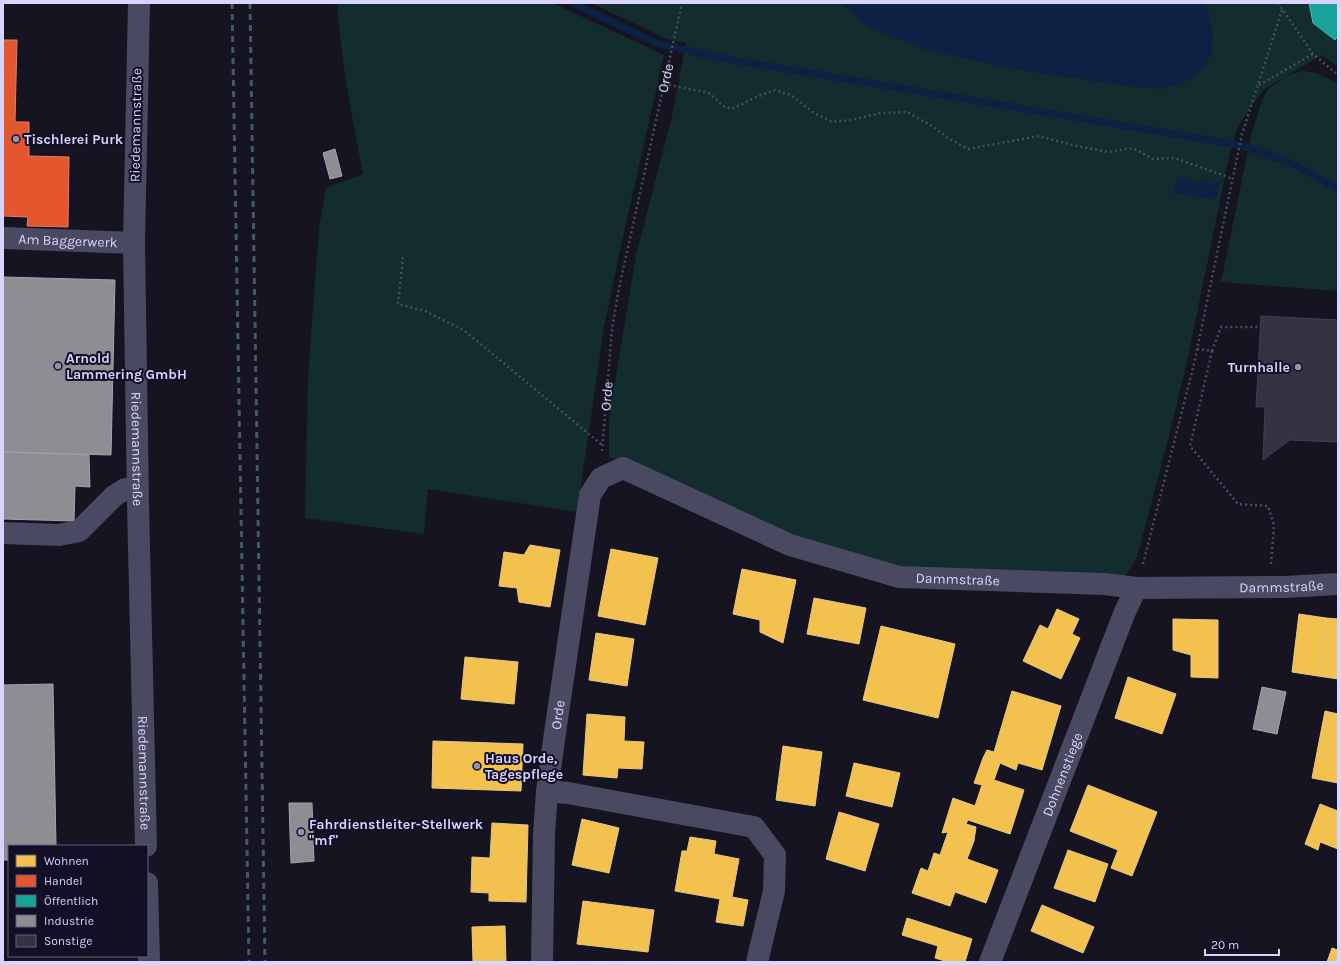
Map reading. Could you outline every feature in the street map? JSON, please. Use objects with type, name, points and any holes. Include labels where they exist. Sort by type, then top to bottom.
[{"type":"street","name":"Riedemannstraße","points":[[139,3],[134,242],[146,845]]},
{"type":"street","name":"Am Baggerwerk","points":[[3,238],[134,242]]},
{"type":"street","name":"Dammstraße","points":[[601,478],[623,468],[790,545],[899,577],[1105,584],[1136,588],[1285,587],[1338,584]]},
{"type":"street","name":"Orde","points":[[542,962],[544,835],[548,791],[556,726],[590,495],[601,478]]},
{"type":"street","points":[[3,534],[59,535],[79,531],[114,496],[126,489],[138,489]]},
{"type":"street","name":"Dohnenstiege","points":[[990,962],[1121,621],[1136,588]]},
{"type":"street","points":[[548,791],[568,793],[754,827],[775,855],[774,891],[758,962]]},
{"type":"street","points":[[148,922],[149,962]]},
{"type":"path","name":"Orde","points":[[601,478],[602,445],[612,329],[619,288],[682,3]]},
{"type":"path","points":[[1278,3],[1313,54],[1338,75]]},
{"type":"path","points":[[1136,588],[1148,550],[1197,349],[1242,134],[1282,10]]},
{"type":"path","points":[[1259,85],[1313,54]]},
{"type":"path","points":[[664,84],[709,93],[723,106],[732,109],[756,97],[775,90],[790,95],[814,113],[832,122],[850,120],[881,113],[907,112],[968,149],[1039,136],[1072,145],[1108,152],[1133,148],[1153,160],[1175,158],[1232,179]]},
{"type":"path","points":[[403,257],[398,304],[425,311],[465,331],[602,445]]},
{"type":"path","points":[[1260,327],[1221,327],[1212,351],[1190,446],[1238,504],[1268,506],[1274,525],[1270,587]]},
{"type":"path","points":[[1197,349],[1212,351]]},
{"type":"green space","points":[[337,3],[553,3],[664,55],[604,327],[577,512],[428,489],[424,534],[305,518],[308,376],[319,228],[326,188],[363,174],[344,68]]},
{"type":"green space","points":[[591,3],[1338,3],[1338,67],[1322,55],[1286,76],[1263,90],[1238,126],[1230,152],[1187,362],[1167,444],[1137,557],[1125,577],[902,567],[792,536],[609,457],[609,418],[636,255],[672,116],[686,43],[667,39]]},
{"type":"green space","points":[[1302,71],[1316,73],[1338,83],[1338,291],[1221,282],[1251,136],[1262,100],[1268,89],[1286,76]]},
{"type":"water","points":[[841,3],[1203,3],[1207,8],[1213,31],[1212,52],[1201,71],[1185,82],[1163,89],[1134,87],[1014,69],[927,50],[868,27]]},
{"type":"water","points":[[1182,178],[1189,178],[1196,184],[1205,179],[1209,184],[1220,182],[1217,195],[1214,199],[1210,199],[1174,193],[1173,188],[1176,181]]},
{"type":"building: Wohnen","points":[[530,545],[560,550],[550,607],[519,602],[517,588],[499,586],[504,552],[524,555]]},
{"type":"building: Wohnen","points":[[611,549],[658,558],[645,625],[598,616]]},
{"type":"building: Wohnen","points":[[742,569],[796,580],[783,643],[760,632],[760,620],[733,614]]},
{"type":"building: Wohnen","points":[[814,598],[866,608],[859,644],[807,634]]},
{"type":"building: Wohnen","points":[[1057,609],[1079,619],[1072,634],[1080,638],[1061,679],[1023,661],[1040,625],[1048,629]]},
{"type":"building: Wohnen","points":[[1299,614],[1326,618],[1318,676],[1292,672]]},
{"type":"building: Wohnen","points":[[1326,618],[1338,619],[1338,679],[1318,676]]},
{"type":"building: Wohnen","points":[[1173,619],[1218,620],[1218,678],[1191,677],[1191,655],[1173,650]]},
{"type":"building: Wohnen","points":[[881,626],[955,644],[938,718],[863,700]]},
{"type":"building: Wohnen","points":[[596,633],[634,639],[627,686],[589,680]]},
{"type":"building: Wohnen","points":[[465,657],[518,662],[514,704],[461,699]]},
{"type":"building: Wohnen","points":[[1128,677],[1176,694],[1162,734],[1115,718]]},
{"type":"building: Wohnen","points":[[1012,691],[1061,706],[1042,770],[1018,763],[1016,770],[983,758],[987,750],[994,752]]},
{"type":"building: Wohnen","points":[[1325,711],[1338,714],[1338,783],[1312,778]]},
{"type":"building: Wohnen","points":[[587,714],[625,717],[624,741],[644,742],[642,769],[618,768],[617,778],[583,775]]},
{"type":"building: Wohnen","name":"Haus Orde, Tagespflege","points":[[433,741],[523,744],[521,791],[432,788]]},
{"type":"building: Wohnen","points":[[783,746],[822,752],[815,806],[776,800]]},
{"type":"building: Wohnen","points":[[983,758],[1000,763],[994,780],[1024,790],[1010,834],[968,820],[966,824],[976,827],[974,841],[948,832],[942,833],[953,798],[975,806],[982,785],[974,783]]},
{"type":"building: Wohnen","points":[[854,763],[900,773],[892,807],[846,796]]},
{"type":"building: Wohnen","points":[[1088,785],[1157,812],[1132,876],[1111,868],[1118,850],[1070,831]]},
{"type":"building: Wohnen","points":[[1320,804],[1338,811],[1338,849],[1320,842],[1318,850],[1305,844]]},
{"type":"building: Wohnen","points":[[839,812],[879,824],[865,871],[826,859]]},
{"type":"building: Wohnen","points":[[582,819],[619,828],[609,873],[572,865]]},
{"type":"building: Wohnen","points":[[492,823],[528,825],[526,902],[489,901],[489,893],[471,892],[472,857],[490,858]]},
{"type":"building: Wohnen","points":[[948,832],[974,841],[967,859],[998,870],[986,903],[955,892],[950,906],[912,893],[921,868],[928,871],[934,853],[940,855]]},
{"type":"building: Wohnen","points":[[690,837],[716,841],[714,854],[739,859],[732,897],[748,900],[743,926],[716,922],[720,899],[675,891],[682,851],[687,851]]},
{"type":"building: Wohnen","points":[[1068,850],[1108,864],[1095,902],[1054,888]]},
{"type":"building: Wohnen","points":[[583,901],[654,910],[648,952],[577,944]]},
{"type":"building: Wohnen","points":[[1042,905],[1094,927],[1083,953],[1031,931]]},
{"type":"building: Wohnen","points":[[907,918],[972,939],[965,962],[948,962],[935,958],[938,946],[902,935]]},
{"type":"building: Wohnen","points":[[505,926],[506,962],[473,962],[472,927]]},
{"type":"building: Wohnen","points":[[1332,948],[1338,950],[1338,962],[1327,962]]},
{"type":"building: Handel","name":"Tischlerei Purk","points":[[3,40],[17,40],[15,122],[29,122],[29,156],[69,157],[68,227],[27,226],[28,217],[3,216]]},
{"type":"building: Öffentlich","points":[[1309,3],[1338,3],[1338,36],[1335,40],[1313,23]]},
{"type":"building: Industrie","points":[[335,149],[342,176],[330,179],[323,153]]},
{"type":"building: Industrie","name":"Arnold Lammering GmbH","points":[[3,277],[115,280],[111,455],[3,452]]},
{"type":"building: Industrie","points":[[3,452],[89,455],[90,487],[75,486],[74,521],[3,519]]},
{"type":"building: Industrie","points":[[53,684],[56,845],[8,845],[8,860],[3,860],[3,685]]},
{"type":"building: Industrie","points":[[1262,687],[1286,692],[1277,734],[1253,729]]},
{"type":"building: Industrie","name":"Fahrdienstleiter-Stellwerk \"mf\"","points":[[289,803],[312,803],[314,861],[291,863]]},
{"type":"building: Sonstige","name":"Turnhalle","points":[[1261,316],[1338,320],[1338,442],[1290,440],[1263,460],[1265,407],[1256,407]]},
{"type":"waterway","points":[[573,3],[656,43],[721,58],[1240,145],[1293,164],[1338,189]]},
{"type":"railway","points":[[232,3],[249,962]]},
{"type":"railway","points":[[250,3],[265,962]]},
{"type":"place","name":"Tischlerei Purk","points":[[16,139]]},
{"type":"place","name":"Arnold Lammering GmbH","points":[[58,366]]},
{"type":"place","name":"Turnhalle","points":[[1298,367]]},
{"type":"place","name":"Haus Orde, Tagespflege","points":[[477,766]]},
{"type":"place","name":"Fahrdienstleiter-Stellwerk \"mf\"","points":[[301,832]]}]
